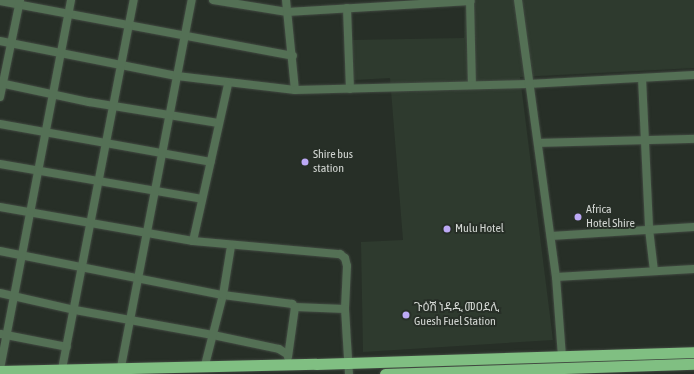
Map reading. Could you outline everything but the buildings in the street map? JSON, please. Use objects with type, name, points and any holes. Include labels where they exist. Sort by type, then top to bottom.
[{"type":"highway","points":[[0,370],[62,372],[121,367],[205,365],[288,359],[348,362],[694,352]]},
{"type":"highway","points":[[384,361],[385,374],[525,372],[562,369],[602,370],[694,364]]},
{"type":"street","points":[[0,370],[3,335],[14,295],[20,256],[46,132],[71,0]]},
{"type":"street","points":[[62,372],[92,224],[134,0]]},
{"type":"street","points":[[121,367],[184,34],[192,0]]},
{"type":"street","points":[[213,0],[287,12],[347,8],[362,3],[470,0],[472,85]]},
{"type":"street","points":[[286,0],[293,56],[295,90]]},
{"type":"street","points":[[518,0],[528,84],[539,142],[556,277],[562,369]]},
{"type":"street","points":[[0,1],[20,2],[68,13],[293,56]]},
{"type":"street","points":[[0,97],[20,2]]},
{"type":"street","points":[[347,8],[350,89]]},
{"type":"street","points":[[0,41],[122,67],[228,84],[295,90],[528,84],[694,75]]},
{"type":"street","points":[[642,78],[649,229],[654,271]]},
{"type":"street","points":[[2,84],[114,106],[170,113],[218,123]]},
{"type":"street","points":[[192,241],[228,84]]},
{"type":"street","points":[[0,124],[211,162]]},
{"type":"street","points":[[539,142],[694,139]]},
{"type":"street","points":[[0,164],[99,183],[202,199]]},
{"type":"street","points":[[0,207],[192,241],[231,246],[340,254],[345,258],[347,266],[345,309],[349,374]]},
{"type":"street","points":[[551,236],[694,227]]},
{"type":"street","points":[[205,365],[223,295],[231,246]]},
{"type":"street","points":[[0,251],[223,295],[292,304],[295,307],[345,309]]},
{"type":"street","points":[[556,277],[694,270]]},
{"type":"street","points":[[0,292],[75,310],[130,319],[279,349],[288,359]]},
{"type":"street","points":[[288,359],[295,307]]},
{"type":"street","points":[[3,335],[67,347]]},
{"type":"street","points":[[525,372],[526,356]]},
{"type":"street","points":[[479,372],[480,358]]},
{"type":"shaded area","points":[[465,0],[694,0],[694,68],[520,77],[553,340],[363,352],[361,242],[403,240],[390,78],[354,80],[350,40],[464,38]]},
{"type":"place","name":"Shire bus station","points":[[305,162]]},
{"type":"place","name":"Africa Hotel Shire","points":[[578,217]]},
{"type":"place","name":"Mulu Hotel","points":[[447,229]]},
{"type":"place","name":"ጉዕሽ ነዳዲ መዐደሊ Guesh Fuel Station","points":[[406,315]]}]
